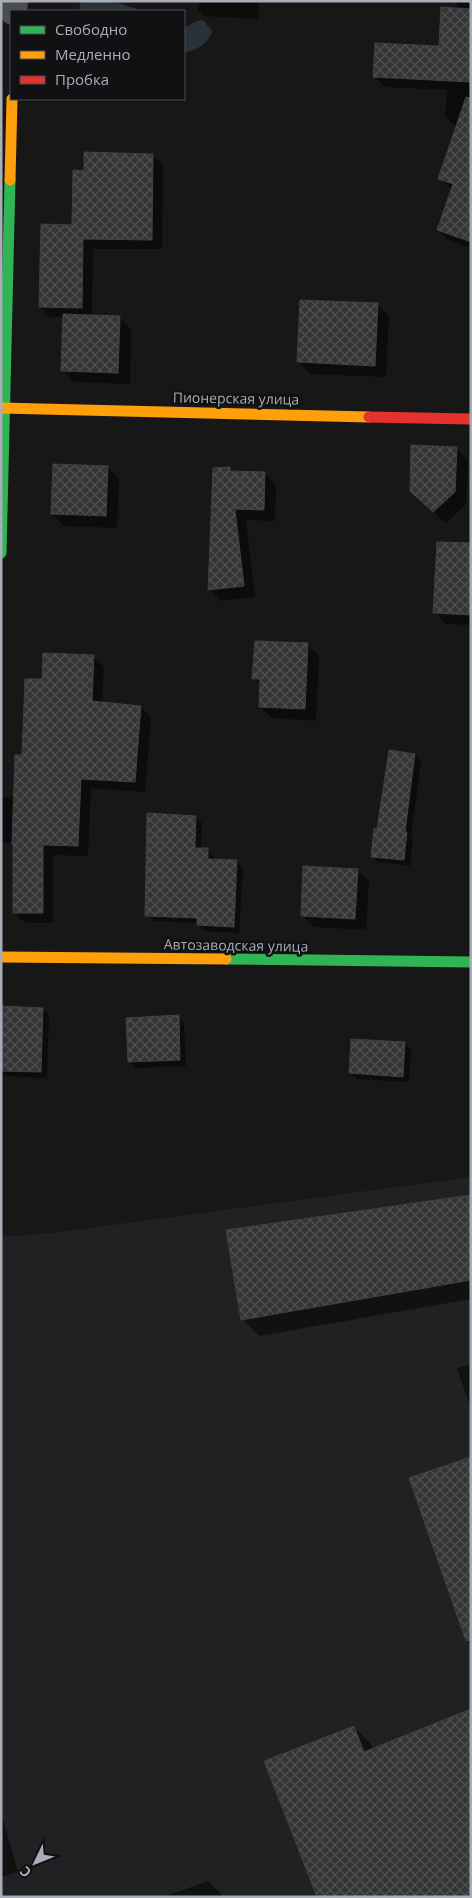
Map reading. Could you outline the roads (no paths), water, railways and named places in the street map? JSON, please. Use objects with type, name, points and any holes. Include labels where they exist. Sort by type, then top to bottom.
[{"type":"street","points":[[1,552],[12,100]]},
{"type":"street","name":"Пионерская улица","points":[[4,408],[471,419]]},
{"type":"street","name":"Автозаводская улица","points":[[1,957],[471,962]]}]
